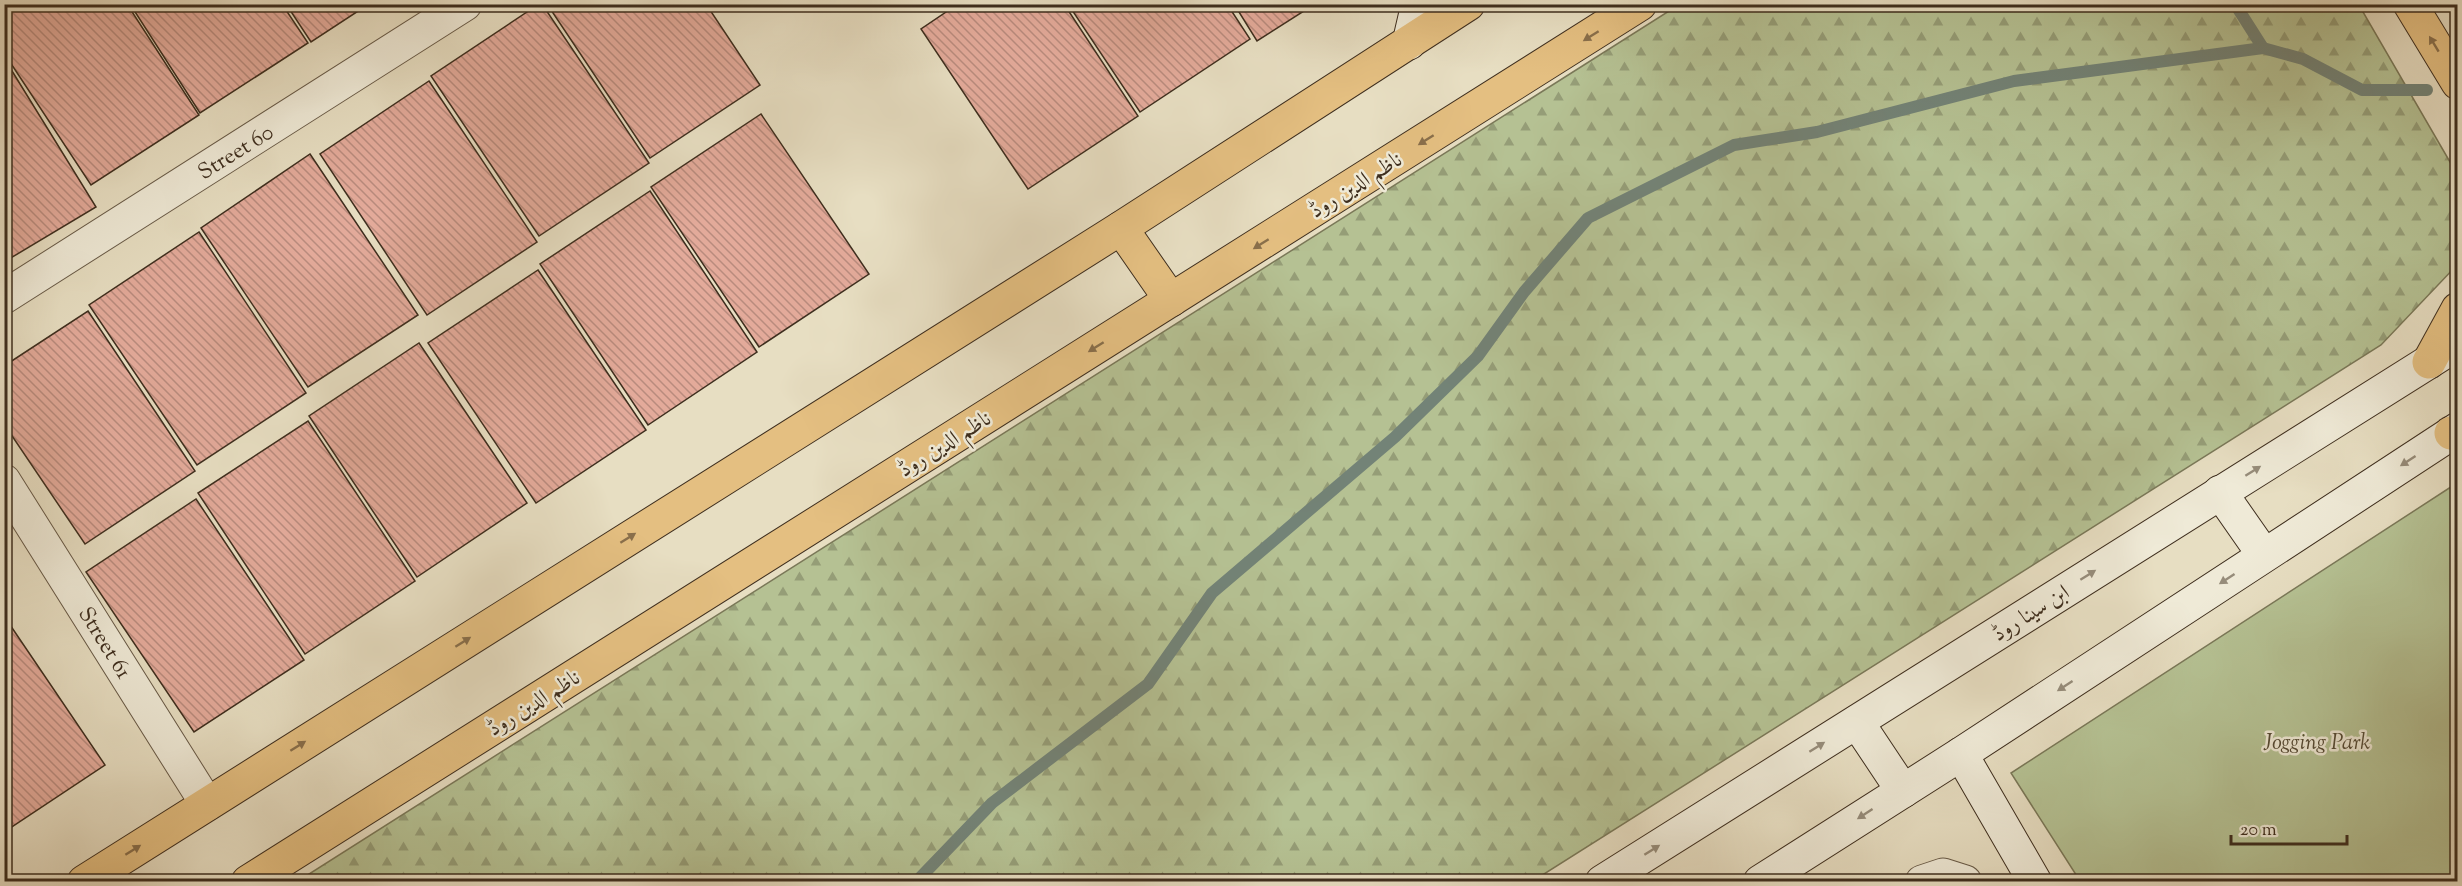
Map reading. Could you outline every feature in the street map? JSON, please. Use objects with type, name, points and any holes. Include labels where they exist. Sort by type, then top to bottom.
[{"type":"main road","name":"Street 60","points":[[4,297],[465,4]]},
{"type":"main road","points":[[1409,43],[1418,4]]},
{"type":"main road","points":[[84,882],[1121,228],[1468,4]]},
{"type":"main road","name":"ناظم الدین روڈ","points":[[248,882],[1640,4]]},
{"type":"main road","points":[[2410,4],[2457,82]]},
{"type":"main road","points":[[1121,228],[1171,300]]},
{"type":"main road","points":[[2429,362],[2457,309]]},
{"type":"main road","name":"ابن سینا روڈ","points":[[1602,882],[2457,344]]},
{"type":"main road","points":[[1760,882],[1961,754],[2455,431]]},
{"type":"main road","name":"Street 61","points":[[4,481],[207,804]]},
{"type":"main road","points":[[2220,492],[2264,555]]},
{"type":"main road","points":[[1857,722],[1903,790]]},
{"type":"main road","points":[[1961,754],[2034,882]]},
{"type":"main road","points":[[1922,882],[1943,875],[1965,882]]},
{"type":"green space","points":[[1680,4],[2359,5],[2457,174],[2457,265],[2381,345],[1533,881],[298,881]]},
{"type":"green space","name":"Jogging Park","points":[[2457,483],[2457,881],[2080,881],[2011,773]]},
{"type":"building","points":[[19,4],[127,4],[199,115],[91,185],[4,53],[4,14]]},
{"type":"building","points":[[130,4],[282,4],[308,43],[200,113]]},
{"type":"building","points":[[286,4],[369,4],[311,42]]},
{"type":"building","points":[[542,4],[649,163],[539,236],[431,76]]},
{"type":"building","points":[[547,4],[706,4],[760,85],[650,158]]},
{"type":"building","points":[[958,4],[1064,4],[1138,116],[1028,189],[921,29]]},
{"type":"building","points":[[1068,4],[1227,4],[1250,39],[1140,112]]},
{"type":"building","points":[[1234,4],[1315,4],[1257,41]]},
{"type":"building","points":[[4,58],[96,207],[4,262]]},
{"type":"building","points":[[429,81],[537,242],[427,315],[320,154]]},
{"type":"building","points":[[761,114],[869,274],[759,347],[651,187]]},
{"type":"building","points":[[310,154],[418,315],[308,387],[201,228]]},
{"type":"building","points":[[650,191],[757,352],[648,425],[540,264]]},
{"type":"building","points":[[199,232],[306,393],[197,465],[89,305]]},
{"type":"building","points":[[538,270],[646,430],[536,503],[428,343]]},
{"type":"building","points":[[88,311],[195,471],[85,544],[4,424],[4,366]]},
{"type":"building","points":[[419,343],[527,503],[417,577],[309,416]]},
{"type":"building","points":[[308,421],[415,581],[305,654],[198,493]]},
{"type":"building","points":[[196,499],[304,660],[194,732],[86,572]]},
{"type":"building","points":[[4,616],[105,765],[4,832]]},
{"type":"waterway","points":[[2235,4],[2263,48]]},
{"type":"waterway","points":[[916,882],[992,803],[1148,684],[1212,593],[1395,437],[1478,356],[1524,292],[1588,218],[1734,145],[1817,132],[2014,81],[2263,48],[2303,59],[2362,90],[2427,90]]}]
